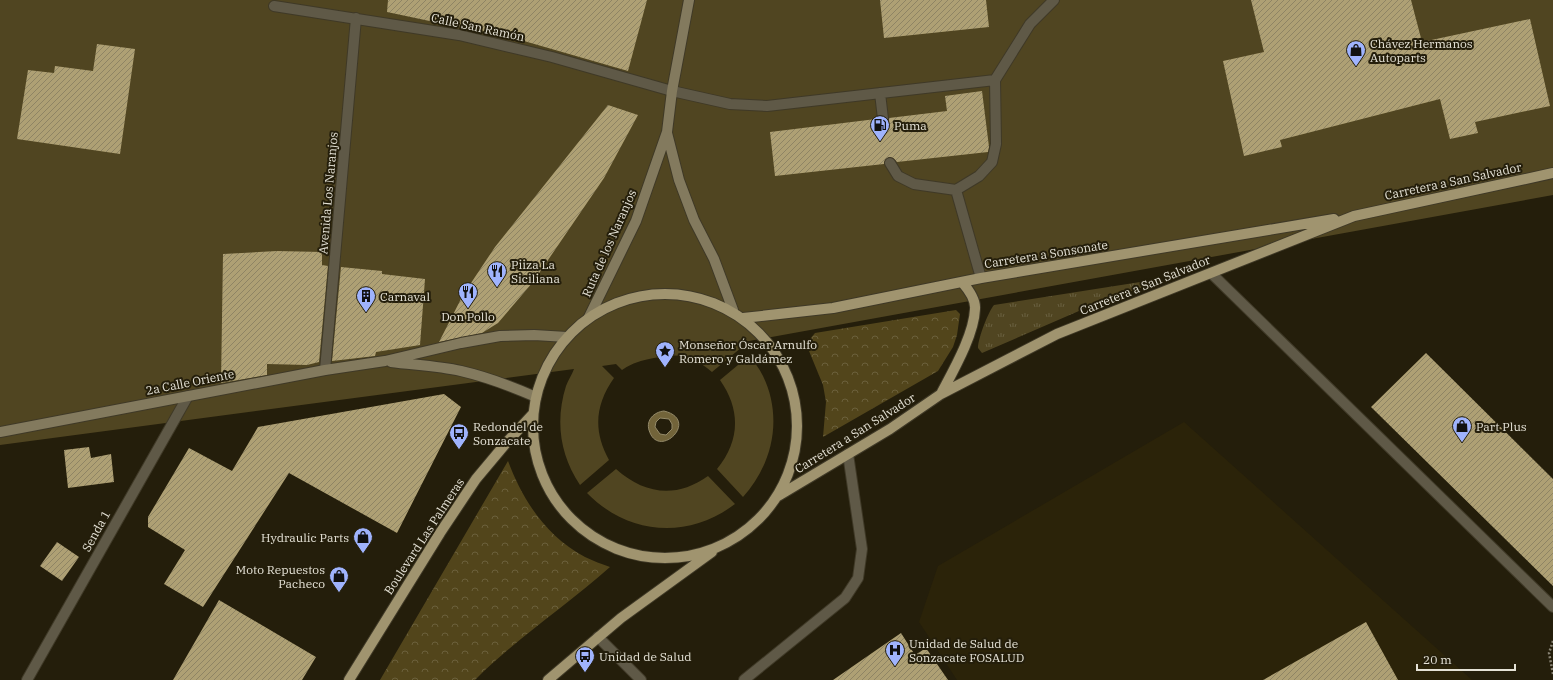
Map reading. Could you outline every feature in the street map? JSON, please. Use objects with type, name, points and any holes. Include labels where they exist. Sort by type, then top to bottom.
[{"type":"main road","points":[[689,0],[672,91],[667,132],[679,180],[692,214],[714,259],[733,310]]},
{"type":"main road","name":"Ruta de los Naranjos","points":[[589,317],[636,221],[667,132]]},
{"type":"main road","name":"Carretera a San Salvador","points":[[778,496],[890,428],[941,394],[1057,334],[1354,216],[1553,173]]},
{"type":"main road","name":"Carretera a Sonsonate","points":[[743,318],[833,308],[981,278],[1354,216]]},
{"type":"main road","points":[[941,394],[971,331],[976,308],[970,291],[962,282]]},
{"type":"main road","points":[[651,294],[685,295],[733,310],[762,336],[778,357],[790,381],[797,407],[797,446],[790,472],[778,496],[752,526],[733,540],[709,550],[684,557],[657,558],[619,550],[601,541],[584,530],[565,512],[550,491],[539,467],[534,441],[533,414],[539,384],[550,359],[567,337],[589,317],[619,302],[635,297],[651,294]]},
{"type":"main road","name":"2a Calle Oriente","points":[[0,432],[325,370],[385,361],[460,343],[500,336],[534,335],[567,337]]},
{"type":"main road","name":"2a Calle Oriente","points":[[385,361],[459,370],[505,383],[536,397]]},
{"type":"main road","name":"Boulevard Las Palmeras","points":[[349,680],[440,533],[476,479],[533,414]]},
{"type":"main road","points":[[548,680],[621,618],[722,545]]},
{"type":"street","points":[[890,163],[898,176],[914,184],[956,190],[979,176],[992,162],[996,144],[995,80],[1030,24],[1054,0]]},
{"type":"street","name":"Calle San Ramón","points":[[274,6],[460,35],[552,57],[672,91],[730,104],[767,106],[995,80]]},
{"type":"street","name":"Avenida Los Naranjos","points":[[325,370],[356,18]]},
{"type":"street","points":[[880,94],[883,118]]},
{"type":"street","points":[[956,190],[981,278]]},
{"type":"street","points":[[1211,273],[1553,607]]},
{"type":"street","name":"Senda 1","points":[[27,680],[188,396]]},
{"type":"street","points":[[744,680],[844,598],[858,578],[862,550],[848,454]]},
{"type":"street","points":[[598,637],[641,680]]},
{"type":"path","points":[[1553,641],[1549,653],[1553,674]]},
{"type":"shaded area","points":[[664,411],[674,416],[679,422],[678,429],[674,436],[667,440],[660,441],[654,438],[648,426],[652,417]],"holes":[[[660,418],[669,419],[672,424],[672,429],[666,435],[660,434],[655,427],[656,422]]]},
{"type":"shaded area","points":[[1184,422],[1472,680],[957,680],[919,622],[938,566]]},
{"type":"green space","points":[[0,0],[1553,0],[1553,195],[738,343],[742,347],[712,372],[698,362],[678,356],[663,356],[645,360],[634,363],[622,370],[616,364],[602,366],[614,378],[603,398],[598,418],[600,439],[609,460],[580,485],[573,474],[564,450],[560,425],[566,386],[574,369],[0,445]]},
{"type":"green space","points":[[1153,280],[1155,283],[1102,301],[982,353],[978,348],[984,326],[994,305]]},
{"type":"green space","points":[[956,310],[960,314],[957,335],[953,347],[938,371],[823,437],[826,402],[823,385],[809,351],[810,339],[815,333]]},
{"type":"green space","points":[[750,355],[760,370],[769,392],[773,408],[773,424],[772,440],[762,470],[743,497],[717,469],[730,448],[734,436],[735,425],[732,403],[720,380]]},
{"type":"green space","points":[[508,461],[521,490],[547,528],[571,548],[588,558],[610,567],[508,650],[475,680],[380,680]]},
{"type":"green space","points":[[616,469],[638,484],[660,490],[684,488],[708,476],[735,504],[717,516],[698,523],[678,527],[659,528],[639,524],[621,518],[603,507],[587,493]]},
{"type":"building","points":[[388,0],[647,0],[628,71],[524,41],[387,12]]},
{"type":"building","points":[[880,0],[986,0],[989,27],[884,38]]},
{"type":"building","points":[[1251,0],[1411,0],[1422,42],[1530,19],[1550,106],[1475,122],[1478,133],[1450,139],[1440,99],[1280,140],[1282,147],[1244,156],[1223,61],[1264,52]]},
{"type":"building","points":[[97,44],[135,49],[120,154],[17,139],[28,70],[54,73],[55,66],[93,71]]},
{"type":"building","name":"Puma","points":[[982,91],[989,147],[988,152],[897,162],[893,158],[889,157],[885,160],[884,164],[775,176],[770,132],[876,119],[878,123],[884,125],[889,122],[889,118],[947,111],[945,96]]},
{"type":"building","points":[[608,105],[638,115],[604,178],[533,282],[498,323],[482,333],[439,342],[463,295],[495,247]]},
{"type":"building","points":[[277,251],[322,252],[322,265],[328,266],[319,362],[307,365],[267,364],[267,375],[221,383],[223,254]]},
{"type":"building","points":[[341,267],[382,271],[382,274],[425,279],[420,345],[376,352],[375,356],[332,361]]},
{"type":"building","name":"Part Plus","points":[[1426,353],[1553,479],[1553,586],[1371,407]]},
{"type":"building","points":[[444,394],[461,407],[397,533],[289,473],[203,607],[164,584],[185,550],[148,527],[148,517],[189,448],[232,471],[258,427]]},
{"type":"building","points":[[89,447],[91,458],[111,454],[114,482],[68,488],[64,450]]},
{"type":"building","points":[[57,542],[79,557],[62,581],[40,566]]},
{"type":"building","points":[[219,600],[316,657],[302,680],[173,680]]},
{"type":"building","points":[[1366,622],[1398,680],[1263,680]]},
{"type":"building","name":"Unidad de Salud de Sonzacate FOSALUD","points":[[901,633],[915,655],[926,648],[948,680],[833,680]]},
{"type":"place","name":"Chávez Hermanos Autoparts","points":[[1356,67]]},
{"type":"place","name":"Puma","points":[[880,142]]},
{"type":"place","name":"Piiza La Siciliana","points":[[497,288]]},
{"type":"place","name":"Don Pollo","points":[[468,309]]},
{"type":"place","name":"Carnaval","points":[[366,313]]},
{"type":"place","name":"Monseñor Óscar Arnulfo Romero y Galdámez","points":[[665,368]]},
{"type":"place","name":"Part Plus","points":[[1462,443]]},
{"type":"place","name":"Redondel de Sonzacate","points":[[459,450]]},
{"type":"place","name":"Hydraulic Parts","points":[[363,554]]},
{"type":"place","name":"Moto Repuestos Pacheco","points":[[339,593]]},
{"type":"place","name":"Unidad de Salud de Sonzacate FOSALUD","points":[[895,667]]},
{"type":"place","name":"Unidad de Salud","points":[[585,673]]}]
